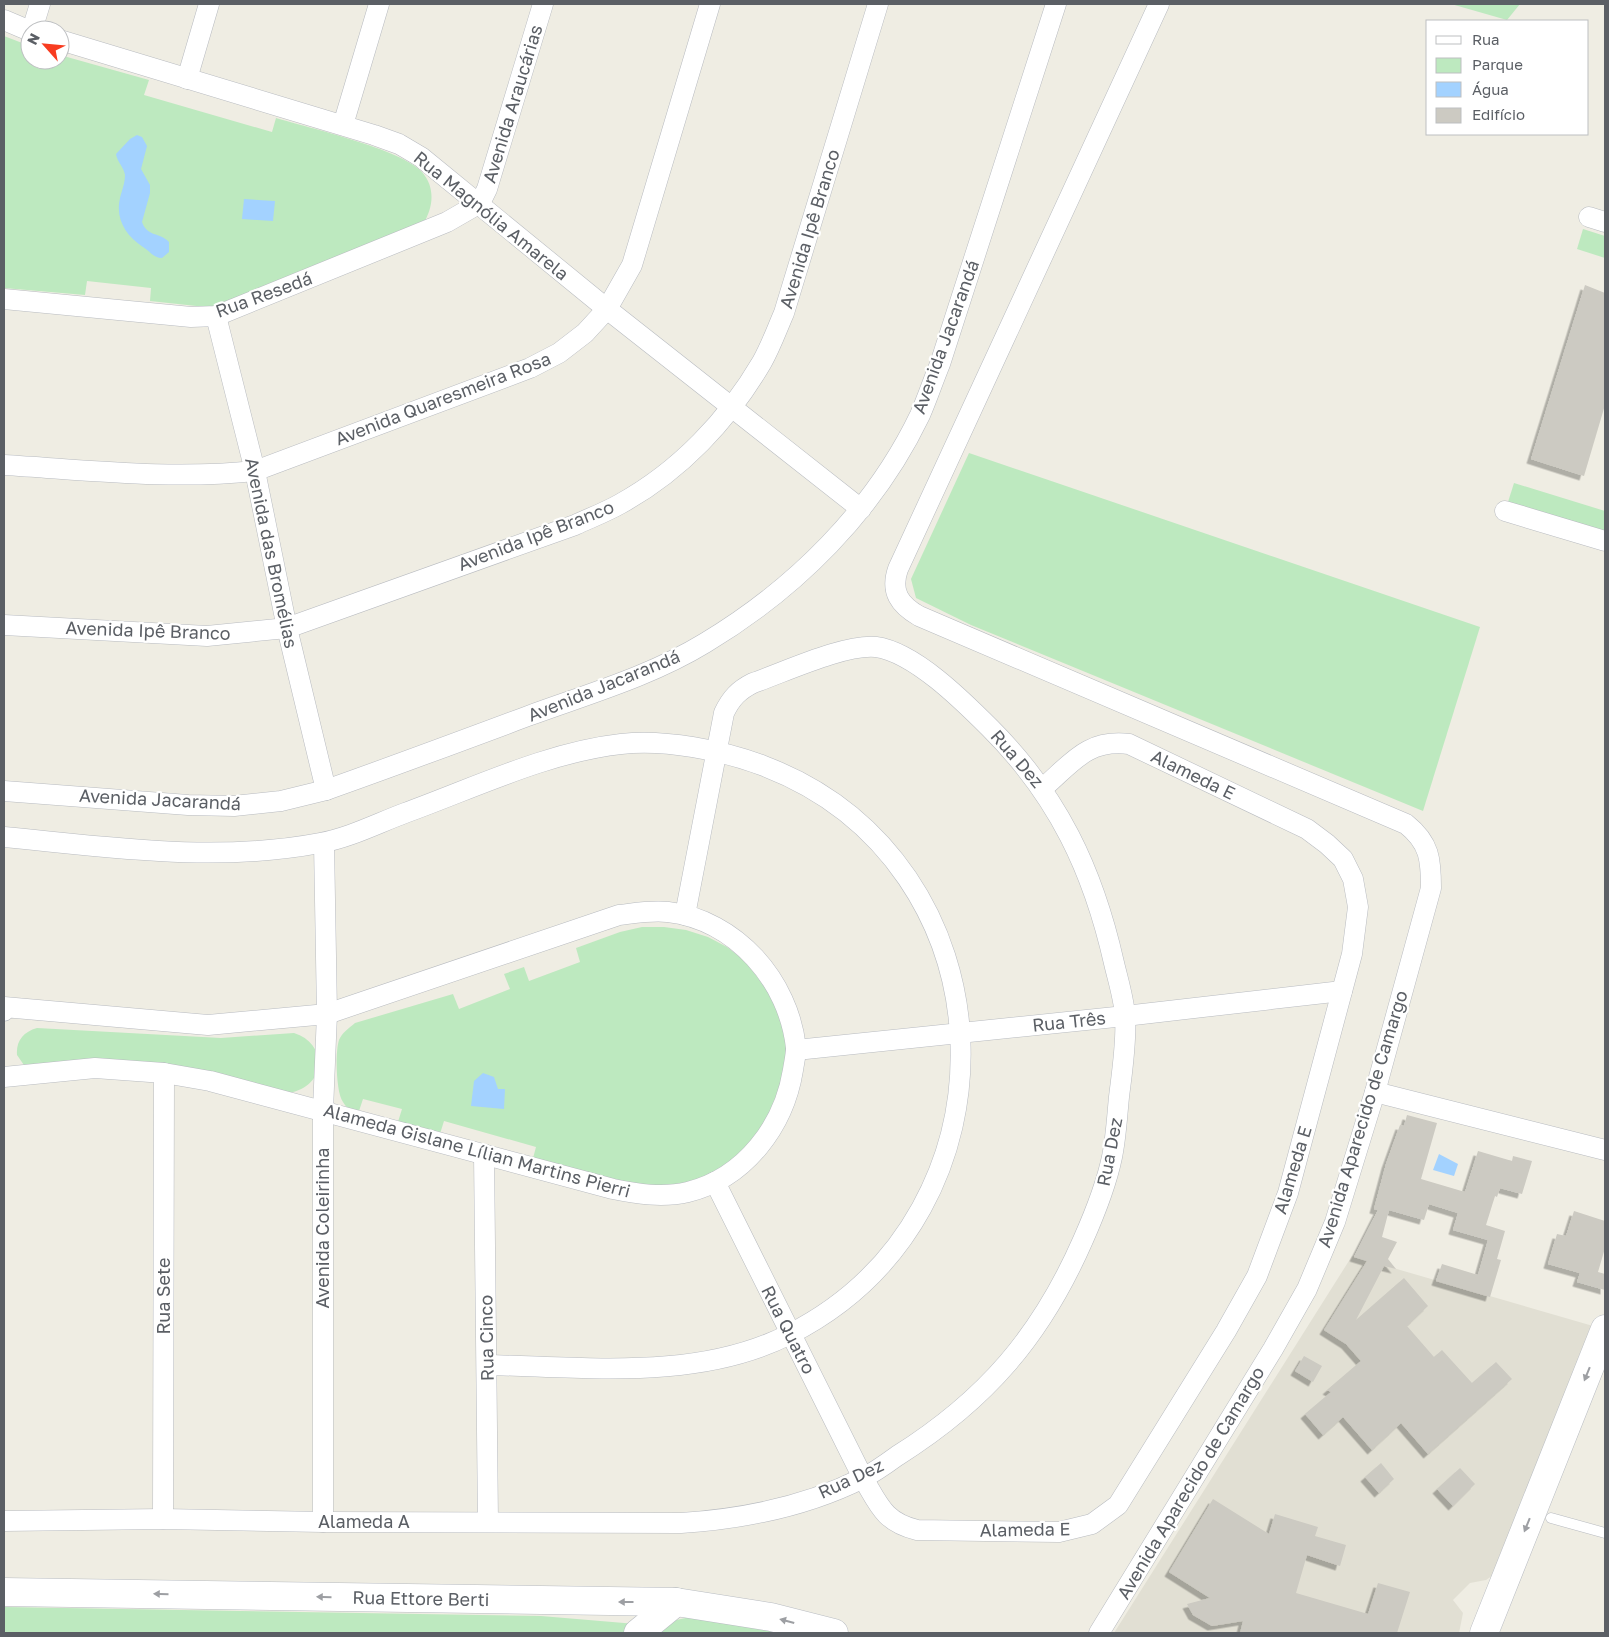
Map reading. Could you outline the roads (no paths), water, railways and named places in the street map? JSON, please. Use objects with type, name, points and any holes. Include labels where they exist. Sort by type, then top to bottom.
[{"type":"street","points":[[34,20],[40,4]]},
{"type":"street","points":[[187,78],[209,4]]},
{"type":"street","points":[[343,125],[378,4]]},
{"type":"street","name":"Avenida Araucárias","points":[[480,202],[493,176],[543,4]]},
{"type":"street","name":"Avenida Quaresmeira Rosa","points":[[4,465],[168,475],[212,475],[255,471],[530,368],[559,353],[585,333],[607,309],[621,288],[637,249],[710,4]]},
{"type":"street","name":"Avenida Ipê Branco","points":[[4,625],[207,636],[287,628],[575,525],[620,504],[662,476],[700,444],[732,407],[763,360],[784,313],[878,4]]},
{"type":"street","name":"Avenida Jacarandá","points":[[4,791],[188,805],[234,806],[281,801],[326,790],[643,674],[704,644],[761,606],[815,560],[861,509],[892,464],[920,416],[940,364],[1056,4]]},
{"type":"street","name":"Avenida Aparecido de Camargo","points":[[1099,1633],[1273,1349],[1307,1289],[1335,1222],[1375,1092],[1431,888],[1431,868],[1427,848],[1406,824],[919,616],[905,608],[898,598],[895,586],[898,569],[1159,4]]},
{"type":"street","points":[[4,20],[20,26]]},
{"type":"street","name":"Rua Magnólia Amarela","points":[[70,43],[343,125],[399,144],[422,157],[480,202],[607,309],[861,509]]},
{"type":"street","name":"Rua Resedá","points":[[4,299],[191,316],[216,316],[447,222],[480,202]]},
{"type":"street","name":"Avenida das Bromélias","points":[[216,316],[255,471],[287,628],[326,790]]},
{"type":"street","points":[[1505,511],[1605,541]]},
{"type":"street","name":"Rua Dez","points":[[684,915],[724,713],[730,700],[741,690],[753,683],[851,648],[875,647],[907,658],[958,696],[997,735],[1043,788],[1072,840],[1093,889],[1109,941],[1125,1016],[1121,1085],[1112,1157],[1098,1207],[1068,1273],[1039,1324],[1010,1363],[980,1394],[924,1440],[863,1478],[800,1503],[724,1520]]},
{"type":"street","name":"Alameda E","points":[[863,1478],[880,1508],[890,1519],[903,1527],[917,1530],[1059,1532],[1075,1530],[1092,1524],[1118,1505],[1226,1331],[1257,1276],[1288,1193],[1352,954],[1358,907],[1353,879],[1342,860],[1327,844],[1308,830],[1129,744],[1113,742],[1090,748],[1043,788]]},
{"type":"street","points":[[4,837],[179,853],[244,852],[324,843],[540,763],[582,750],[626,743],[688,747],[716,752],[764,766],[809,788],[850,816],[885,851],[915,891],[938,936],[954,984],[961,1033],[961,1079],[954,1124],[941,1168],[921,1210],[896,1248],[865,1282],[829,1311],[790,1335],[748,1352],[704,1363],[660,1368],[487,1366]]},
{"type":"street","name":"Avenida Coleirinha","points":[[323,1522],[324,1110],[327,1014],[324,843]]},
{"type":"street","name":"Alameda Gislane Lílian Martins Pierri","points":[[4,1009],[208,1025],[327,1014],[619,915],[643,911],[684,915],[710,923],[751,952],[767,972],[782,999],[791,1024],[796,1050],[790,1089],[780,1117],[762,1142],[739,1166],[715,1182],[688,1192],[663,1195],[637,1194],[210,1081],[164,1073],[96,1068],[4,1077]]},
{"type":"street","name":"Rua Três","points":[[796,1050],[1125,1016],[1342,991]]},
{"type":"street","name":"Rua Sete","points":[[163,1519],[164,1073]]},
{"type":"street","points":[[1375,1092],[1605,1150]]},
{"type":"street","name":"Rua Cinco","points":[[484,1154],[488,1522]]},
{"type":"street","name":"Rua Quatro","points":[[715,1182],[863,1478]]},
{"type":"street","points":[[1484,1633],[1605,1328]]},
{"type":"street","points":[[1505,1633],[1605,1379]]},
{"type":"street","name":"Alameda A","points":[[4,1521],[163,1519],[323,1522],[681,1523],[724,1520]]},
{"type":"street","name":"Rua Ettore Berti","points":[[4,1592],[676,1602],[771,1617],[834,1633]]},
{"type":"street","points":[[638,1633],[676,1602]]},
{"type":"lane","points":[[1551,1518],[1605,1533]]},
{"type":"water","points":[[137,135],[142,137],[147,146],[141,169],[150,185],[150,193],[142,222],[147,230],[169,242],[169,252],[162,258],[154,256],[132,238],[123,226],[119,213],[125,175],[116,154],[130,139]]},
{"type":"water","points":[[244,199],[275,201],[273,221],[242,219]]},
{"type":"water","points":[[483,1073],[494,1077],[498,1089],[505,1089],[504,1109],[471,1106],[474,1081]]},
{"type":"water","points":[[1439,1154],[1458,1164],[1454,1176],[1433,1170]]}]
